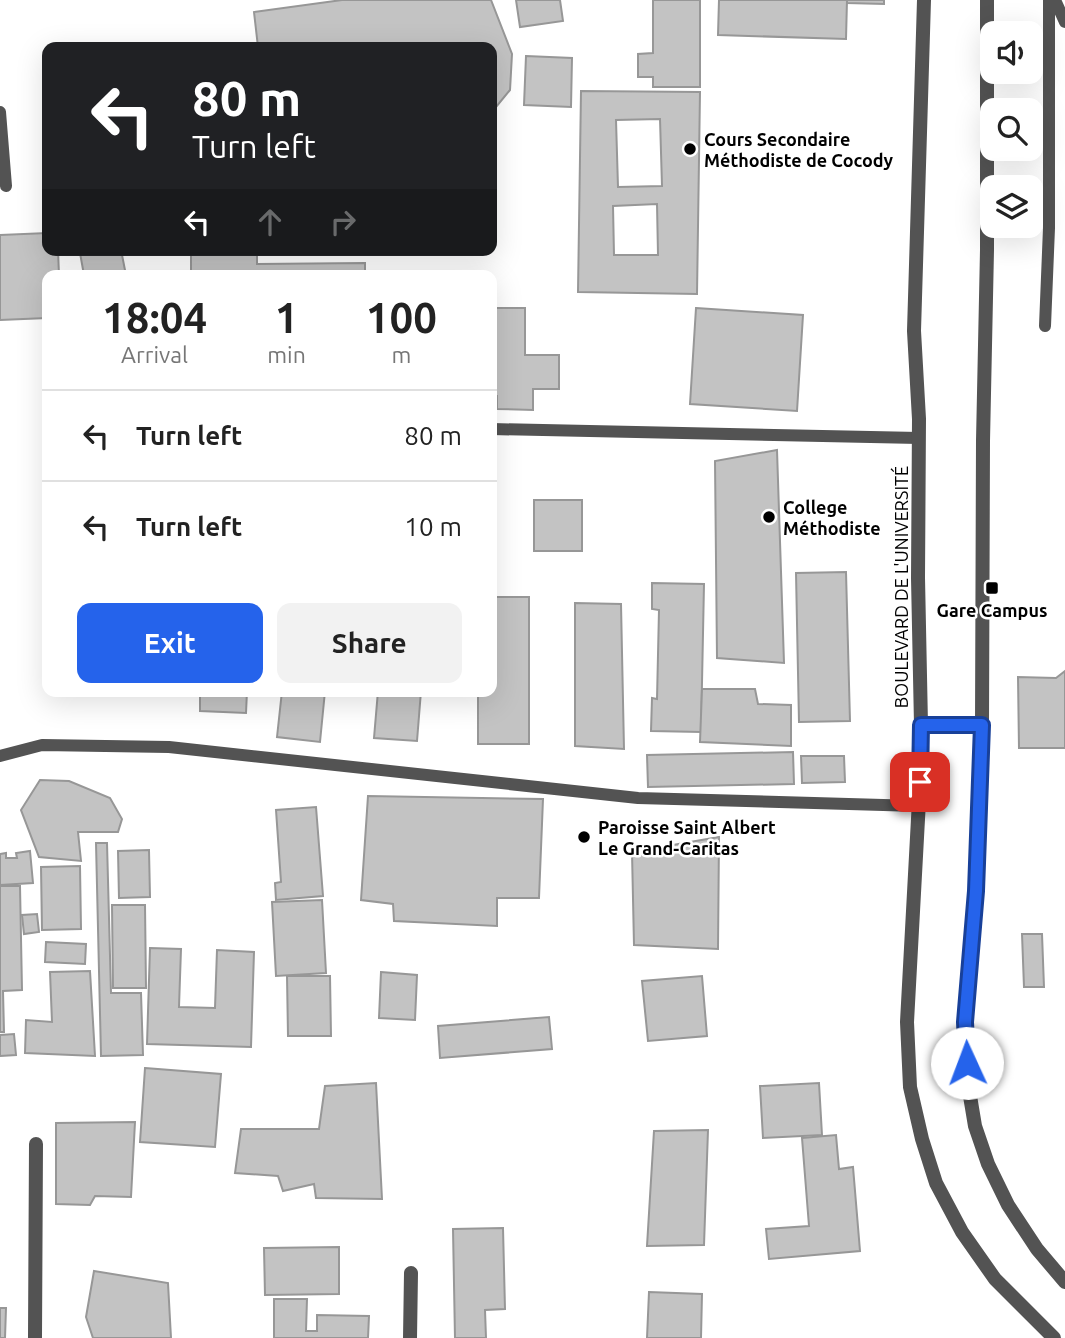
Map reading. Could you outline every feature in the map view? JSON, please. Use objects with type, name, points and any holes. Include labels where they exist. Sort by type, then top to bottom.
[{"type":"street","name":"BOULEVARD DE L'UNIVERSITÉ","points":[[925,0],[914,331],[919,439],[921,725],[907,1022],[909,1087],[936,1184],[962,1232],[995,1279],[1054,1338]]},
{"type":"street","points":[[986,0],[987,250],[982,725],[976,891],[965,1022],[968,1084],[975,1126],[988,1164],[1003,1195],[1037,1249],[1065,1282]]},
{"type":"street","points":[[921,725],[982,725]]},
{"type":"street","points":[[35,1338],[36,1144]]},
{"type":"street","points":[[410,1338],[411,1273]]},
{"type":"lane","points":[[1045,326],[1049,228],[1049,0]]},
{"type":"lane","points":[[1055,0],[1065,22]]},
{"type":"lane","points":[[0,112],[6,186]]},
{"type":"lane","points":[[497,429],[919,439]]},
{"type":"lane","points":[[0,757],[42,745],[169,747],[638,798],[918,806]]},
{"type":"building","points":[[342,0],[491,0],[512,54],[510,90],[497,106],[497,42],[257,42],[254,12]]},
{"type":"building","points":[[516,0],[560,0],[563,21],[520,27]]},
{"type":"building","points":[[653,0],[700,0],[700,87],[653,87],[653,77],[638,77],[638,54],[653,53]]},
{"type":"building","points":[[719,0],[847,0],[846,39],[718,35]]},
{"type":"building","points":[[847,0],[884,0],[884,4],[847,3]]},
{"type":"building","points":[[526,56],[572,58],[571,107],[524,105]]},
{"type":"building","points":[[581,91],[700,92],[697,294],[578,292]],"holes":[[[660,119],[662,186],[618,187],[616,120]],[[657,204],[658,255],[614,255],[613,206]]]},
{"type":"building","points":[[42,233],[42,256],[58,256],[59,270],[42,270],[42,318],[0,320],[0,235]]},
{"type":"building","points":[[81,256],[122,256],[125,270],[83,270]]},
{"type":"building","points":[[191,256],[257,256],[257,264],[365,263],[365,270],[191,270]]},
{"type":"building","points":[[497,308],[525,308],[525,355],[559,355],[559,389],[533,389],[533,410],[497,409]]},
{"type":"building","points":[[696,308],[803,315],[797,411],[690,404]]},
{"type":"building","points":[[777,450],[784,663],[717,658],[715,461]]},
{"type":"building","points":[[534,500],[582,500],[582,551],[534,551]]},
{"type":"building","points":[[846,572],[850,721],[799,722],[796,573]]},
{"type":"building","points":[[652,583],[704,584],[701,732],[651,731],[652,698],[657,699],[659,610],[652,609]]},
{"type":"building","points":[[497,597],[529,597],[529,744],[478,744],[478,697],[497,697]]},
{"type":"building","points":[[575,603],[621,604],[624,749],[575,746]]},
{"type":"building","points":[[1065,671],[1065,748],[1019,748],[1018,677],[1056,678]]},
{"type":"building","points":[[702,689],[755,689],[758,704],[791,705],[791,746],[700,742]]},
{"type":"building","points":[[200,697],[247,697],[246,713],[200,711]]},
{"type":"building","points":[[281,697],[324,697],[320,742],[277,737]]},
{"type":"building","points":[[377,697],[421,697],[417,741],[374,738]]},
{"type":"building","points":[[793,752],[794,784],[648,787],[647,755]]},
{"type":"building","points":[[801,756],[844,756],[845,782],[802,783]]},
{"type":"building","points":[[40,780],[69,781],[110,798],[122,819],[118,832],[78,832],[81,861],[39,857],[21,810]]},
{"type":"building","points":[[368,796],[543,799],[539,898],[497,898],[497,926],[394,921],[393,904],[361,900]]},
{"type":"building","points":[[316,807],[323,896],[276,900],[275,883],[281,882],[276,810]]},
{"type":"building","points":[[719,837],[718,949],[634,945],[632,852]]},
{"type":"building","points":[[96,843],[107,843],[111,993],[141,993],[143,1055],[101,1056]]},
{"type":"building","points":[[149,850],[150,897],[119,898],[118,851]]},
{"type":"building","points":[[30,851],[33,883],[0,885],[0,854],[6,853],[6,858],[17,858],[16,853]]},
{"type":"building","points":[[80,866],[81,929],[42,930],[41,867]]},
{"type":"building","points":[[0,886],[20,886],[22,990],[3,991],[4,1032],[0,1032]]},
{"type":"building","points":[[322,900],[326,973],[276,976],[272,902]]},
{"type":"building","points":[[112,905],[145,905],[146,988],[113,988]]},
{"type":"building","points":[[37,914],[39,932],[24,934],[22,915]]},
{"type":"building","points":[[1022,934],[1042,934],[1044,987],[1024,987]]},
{"type":"building","points":[[46,942],[86,944],[85,964],[45,962]]},
{"type":"building","points":[[150,948],[181,949],[179,1007],[215,1008],[217,950],[254,952],[251,1047],[147,1044]]},
{"type":"building","points":[[90,971],[95,1056],[25,1053],[26,1020],[52,1022],[50,972]]},
{"type":"building","points":[[381,972],[417,975],[415,1020],[379,1018]]},
{"type":"building","points":[[287,976],[330,976],[331,1036],[288,1036]]},
{"type":"building","points":[[702,976],[707,1036],[648,1041],[642,981]]},
{"type":"building","points":[[549,1017],[552,1049],[440,1058],[438,1026]]},
{"type":"building","points":[[14,1034],[16,1055],[0,1056],[0,1035]]},
{"type":"building","points":[[145,1068],[221,1074],[215,1147],[140,1142]]},
{"type":"building","points":[[376,1083],[382,1199],[316,1198],[314,1184],[283,1191],[278,1176],[235,1173],[241,1129],[319,1129],[325,1086]]},
{"type":"building","points":[[819,1083],[822,1135],[763,1138],[760,1086]]},
{"type":"building","points":[[135,1122],[131,1197],[95,1196],[90,1205],[56,1204],[56,1123]]},
{"type":"building","points":[[708,1130],[704,1245],[647,1246],[654,1131]]},
{"type":"building","points":[[836,1135],[839,1169],[853,1167],[860,1251],[769,1259],[766,1229],[809,1226],[802,1138]]},
{"type":"building","points":[[503,1228],[505,1309],[485,1310],[486,1338],[455,1338],[453,1229]]},
{"type":"building","points":[[339,1247],[339,1294],[265,1295],[264,1248]]},
{"type":"building","points":[[94,1271],[168,1283],[171,1338],[93,1338],[86,1317]]},
{"type":"building","points":[[649,1292],[702,1294],[701,1338],[647,1338]]},
{"type":"building","points":[[274,1299],[307,1299],[306,1331],[317,1331],[317,1315],[369,1316],[368,1338],[274,1338]]},
{"type":"building","points":[[0,1308],[6,1308],[5,1338],[0,1338]]},
{"type":"place","name":"Cours Secondaire Méthodiste de Cocody","points":[[690,149]]},
{"type":"place","name":"College Méthodiste","points":[[769,517]]},
{"type":"place","name":"Gare Campus","points":[[992,588]]},
{"type":"place","name":"Paroisse Saint Albert Le Grand-Caritas","points":[[584,837]]},
{"type":"route","points":[[920,782],[921,725],[982,725],[976,891],[965,1022],[967,1063]]}]
